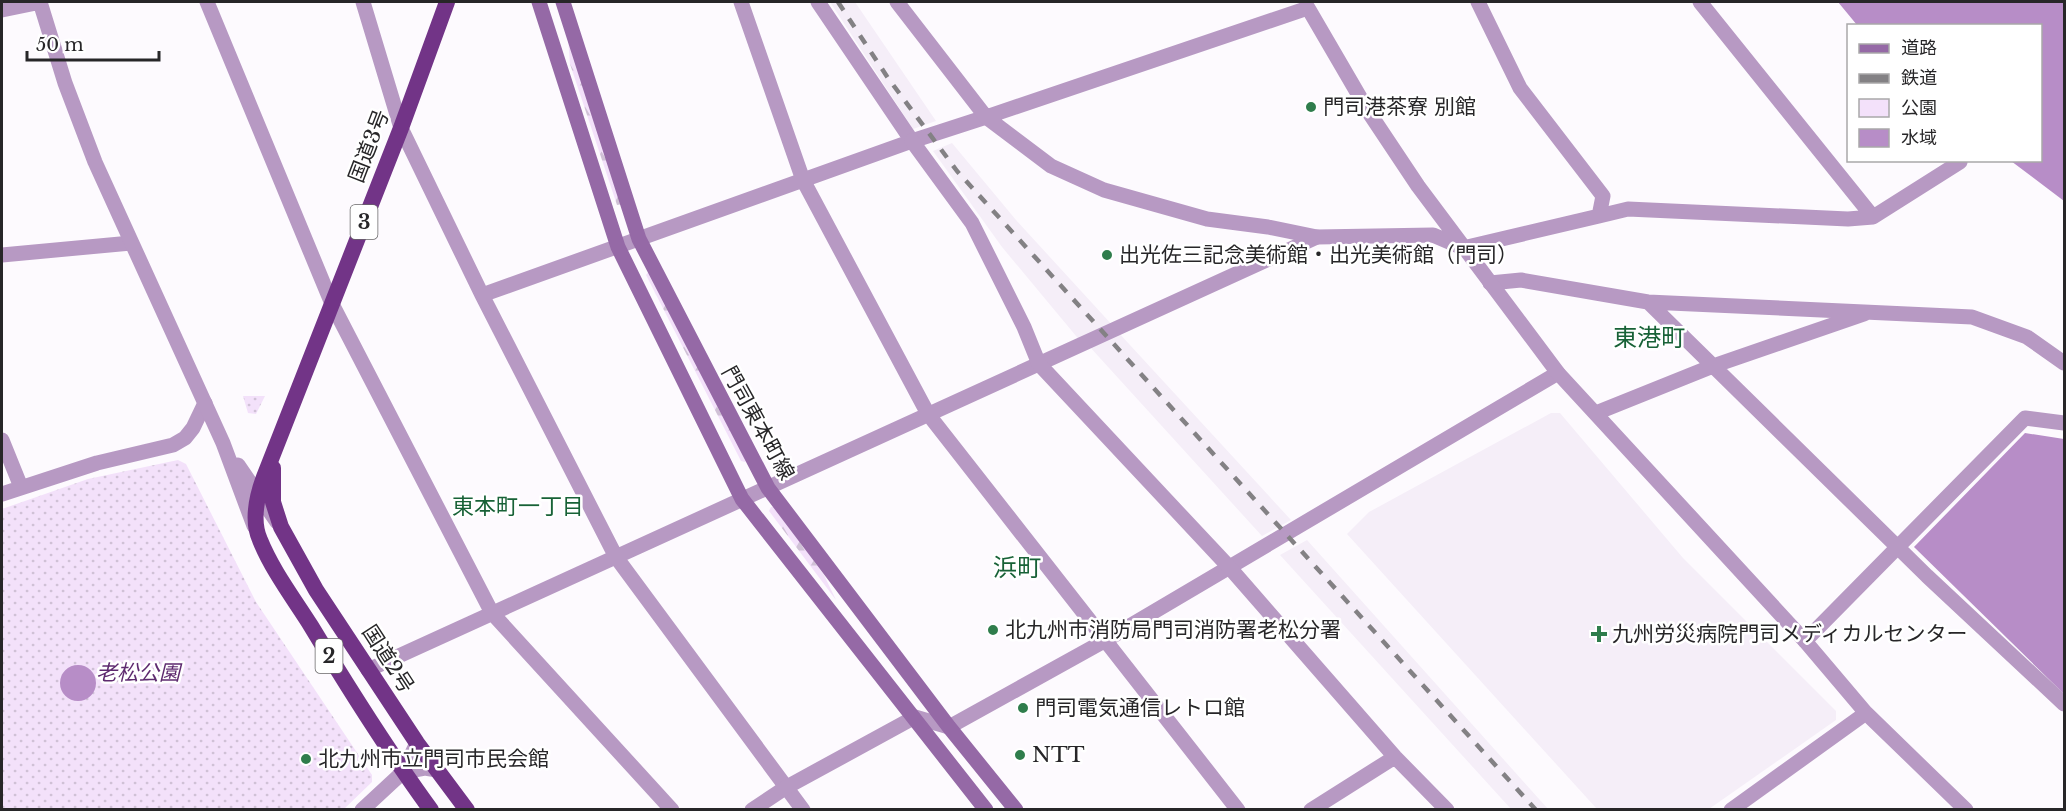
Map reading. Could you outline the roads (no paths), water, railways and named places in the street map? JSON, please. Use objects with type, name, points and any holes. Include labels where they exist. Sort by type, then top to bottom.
[{"type":"highway","name":"国道3号","points":[[259,539],[256,523],[258,495],[401,128],[447,2]]},
{"type":"highway","name":"国道3号","points":[[279,441],[272,484],[273,502],[280,527]]},
{"type":"highway","name":"国道2号","points":[[280,527],[316,590],[368,670],[417,743],[467,810]]},
{"type":"highway","name":"2","points":[[259,539],[345,682],[403,772],[431,810]]},
{"type":"main road","points":[[538,2],[618,247],[742,499],[987,810]]},
{"type":"main road","name":"門司東本町線","points":[[563,2],[639,239],[768,488],[949,727],[1016,810]]},
{"type":"street","points":[[2,10],[41,2],[65,83],[95,162],[223,443],[259,539]]},
{"type":"street","points":[[207,2],[332,304],[492,613],[672,810]]},
{"type":"street","points":[[363,2],[401,128],[482,295],[616,557],[803,810]]},
{"type":"street","points":[[741,2],[803,180],[928,414],[1238,810]]},
{"type":"street","points":[[818,2],[912,141],[972,223],[1024,327],[1039,364],[1230,568],[1395,758],[1447,810]]},
{"type":"street","points":[[897,2],[986,117],[1051,166],[1104,190],[1207,219],[1268,227],[1317,237],[1433,236],[1463,248],[1628,209],[1848,219],[1873,217],[1960,162]]},
{"type":"street","points":[[1478,2],[1520,88],[1603,196],[1599,216]]},
{"type":"street","points":[[1700,2],[1873,217]]},
{"type":"street","points":[[482,295],[912,141],[1306,5],[1368,111],[1418,186],[1558,373],[1805,641],[1866,713],[1966,810]]},
{"type":"street","points":[[368,670],[1317,237]]},
{"type":"street","points":[[2,255],[131,243]]},
{"type":"street","points":[[1490,283],[1521,280],[1648,302],[1972,316],[2027,337],[2064,363]]},
{"type":"street","points":[[1648,302],[1898,548],[2064,704]]},
{"type":"street","points":[[1596,413],[1713,366],[1872,311]]},
{"type":"street","points":[[752,810],[785,788],[915,717],[949,727],[1230,568],[1558,373]]},
{"type":"street","points":[[2,494],[98,463],[173,445],[185,438],[193,428],[205,403]]},
{"type":"street","points":[[1805,641],[2025,418],[2064,423]]},
{"type":"street","points":[[2,440],[21,487]]},
{"type":"street","points":[[223,443],[280,527]]},
{"type":"street","points":[[1731,810],[1866,713]]},
{"type":"street","points":[[362,810],[403,772],[417,743]]},
{"type":"street","points":[[1311,810],[1395,758]]},
{"type":"street","points":[[403,772],[425,768],[437,770]]},
{"type":"water","points":[[1838,2],[2064,2],[2064,201],[2012,162],[2042,162],[2042,24],[1856,24]]},
{"type":"water","points":[[2025,433],[2064,439],[2064,694],[1914,547]]},
{"type":"water","points":[[78,665],[91,670],[96,683],[91,696],[78,701],[65,696],[60,683],[65,670]]},
{"type":"railway","points":[[838,2],[888,78],[957,171],[1536,810]]},
{"type":"place","name":"門司港茶寮 別館","points":[[1311,107]]},
{"type":"place","name":"出光佐三記念美術館・出光美術館（門司）","points":[[1107,255]]},
{"type":"place","name":"北九州市消防局門司消防署老松分署","points":[[993,630]]},
{"type":"place","name":"九州労災病院門司メディカルセンター","points":[[1599,634]]},
{"type":"place","name":"門司電気通信レトロ館","points":[[1023,708]]},
{"type":"place","name":"NTT","points":[[1020,755]]},
{"type":"place","name":"北九州市立門司市民会館","points":[[306,759]]},
{"type":"district","name":"東港町","points":[[1649,337]]},
{"type":"district","name":"東本町一丁目","points":[[518,506]]},
{"type":"district","name":"浜町","points":[[1017,567]]},
{"type":"park label","name":"老松公園","points":[[138,673]]}]
